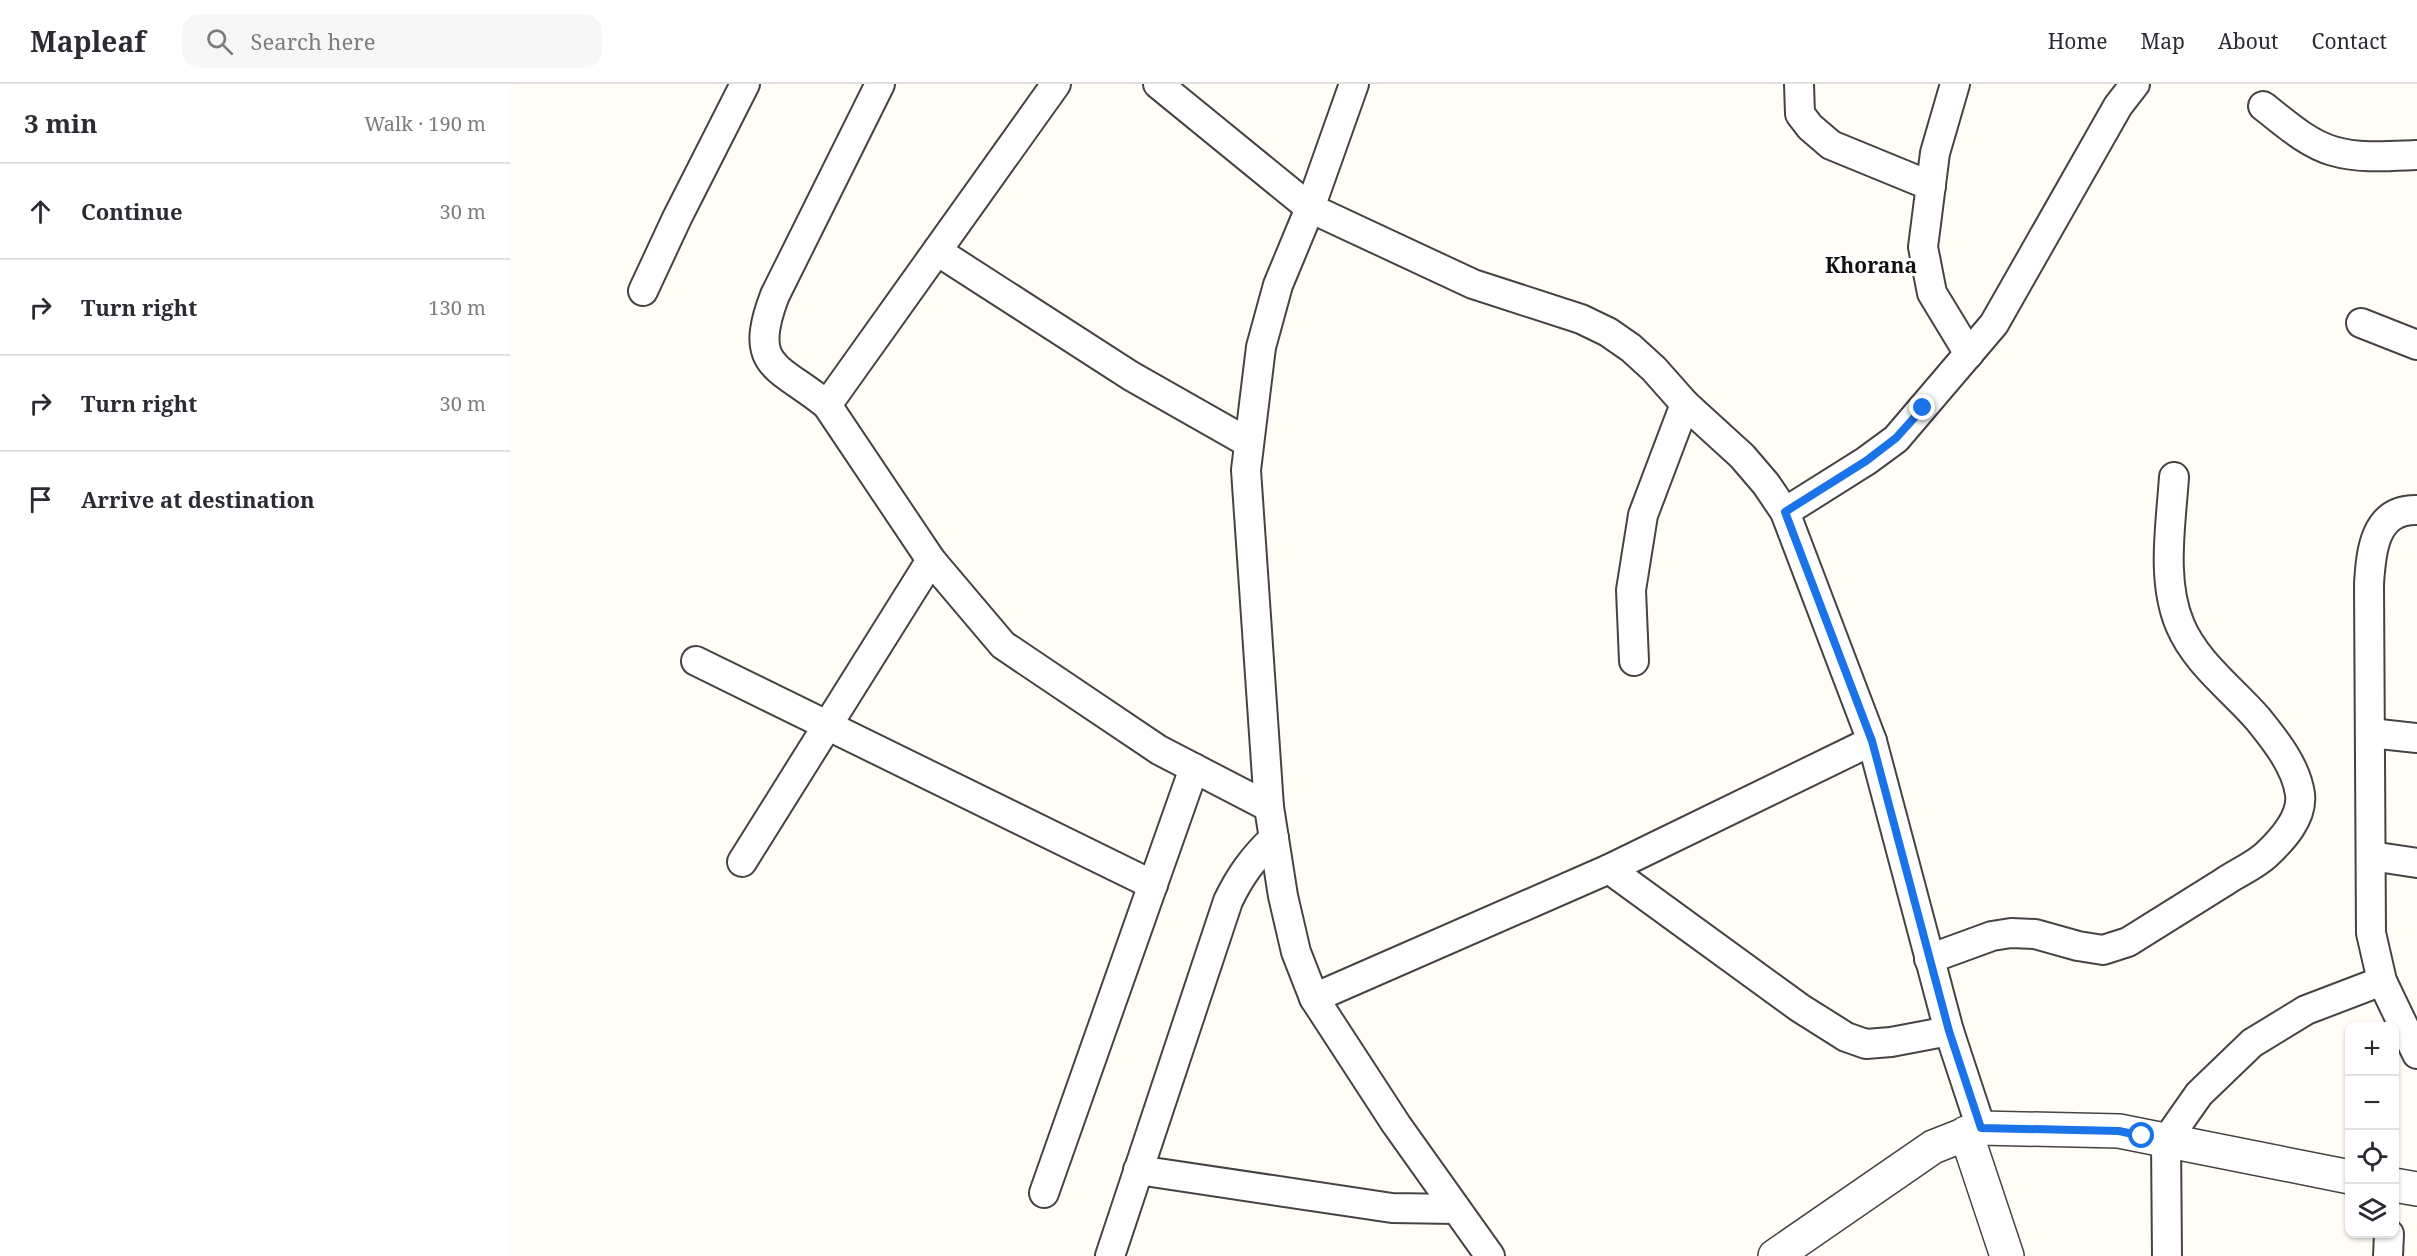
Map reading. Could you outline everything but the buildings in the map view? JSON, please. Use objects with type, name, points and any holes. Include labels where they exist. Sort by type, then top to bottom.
[{"type":"street","points":[[643,291],[746,84]]},
{"type":"street","points":[[880,84],[774,295],[764,331],[766,356],[778,371],[806,388],[827,405],[931,560],[1003,645],[1159,750],[1269,807]]},
{"type":"street","points":[[827,405],[1056,84]]},
{"type":"street","points":[[1158,84],[1310,208],[1473,285],[1581,319],[1608,332],[1631,348],[1654,369],[1767,484],[1785,512],[1872,741],[2007,1256]]},
{"type":"street","points":[[1354,84],[1310,208],[1278,285],[1261,347],[1246,470],[1269,807],[1283,896],[1296,952],[1314,998],[1396,1125],[1490,1256]]},
{"type":"street","points":[[1798,84],[1800,114],[1810,127],[1831,145],[1931,186]]},
{"type":"street","points":[[1955,84],[1935,153],[1923,247],[1932,293],[1969,354]]},
{"type":"street","points":[[1785,512],[1866,461],[1896,438],[1994,324],[2118,106],[2135,84]]},
{"type":"street","points":[[2263,106],[2305,138],[2333,151],[2371,156],[2417,155]]},
{"type":"street","points":[[937,251],[1131,376],[1250,443]]},
{"type":"street","points":[[2361,323],[2417,345]]},
{"type":"street","points":[[1634,661],[1631,590],[1643,515],[1686,404]]},
{"type":"street","points":[[1929,959],[1992,936],[2011,933],[2035,934],[2078,946],[2103,950],[2128,942],[2265,856],[2289,830],[2299,809],[2300,794],[2294,774],[2282,752],[2257,719],[2201,658],[2180,626],[2172,593],[2169,554],[2174,477]]},
{"type":"street","points":[[2417,510],[2404,510],[2392,516],[2381,528],[2372,549],[2369,584],[2371,933],[2382,981],[2417,1054]]},
{"type":"street","points":[[742,862],[931,560]]},
{"type":"street","points":[[696,661],[1153,885]]},
{"type":"street","points":[[2370,733],[2417,738]]},
{"type":"street","points":[[1314,998],[1609,869],[1872,741]]},
{"type":"street","points":[[1044,1193],[1194,768]]},
{"type":"street","points":[[1110,1256],[1228,901],[1240,875],[1254,857],[1274,838]]},
{"type":"street","points":[[2371,856],[2417,863]]},
{"type":"street","points":[[1609,869],[1800,1008],[1846,1037],[1866,1044],[1891,1042],[1949,1031]]},
{"type":"street","points":[[2167,1256],[2166,1141],[2199,1095],[2252,1043],[2306,1010],[2382,981]]},
{"type":"street","points":[[1776,1256],[1933,1147],[1973,1130],[2119,1131],[2345,1175]]},
{"type":"street","points":[[1138,1170],[1392,1208],[1456,1209]]},
{"type":"street","points":[[2399,1186],[2417,1189]]},
{"type":"street","points":[[2388,1256],[2389,1238]]},
{"type":"district","name":"Khorana","points":[[1871,265]]},
{"type":"route","points":[[1923,408],[1896,438],[1866,461],[1785,512],[1872,741],[1949,1031],[1981,1128],[2119,1131],[2142,1136]]}]
